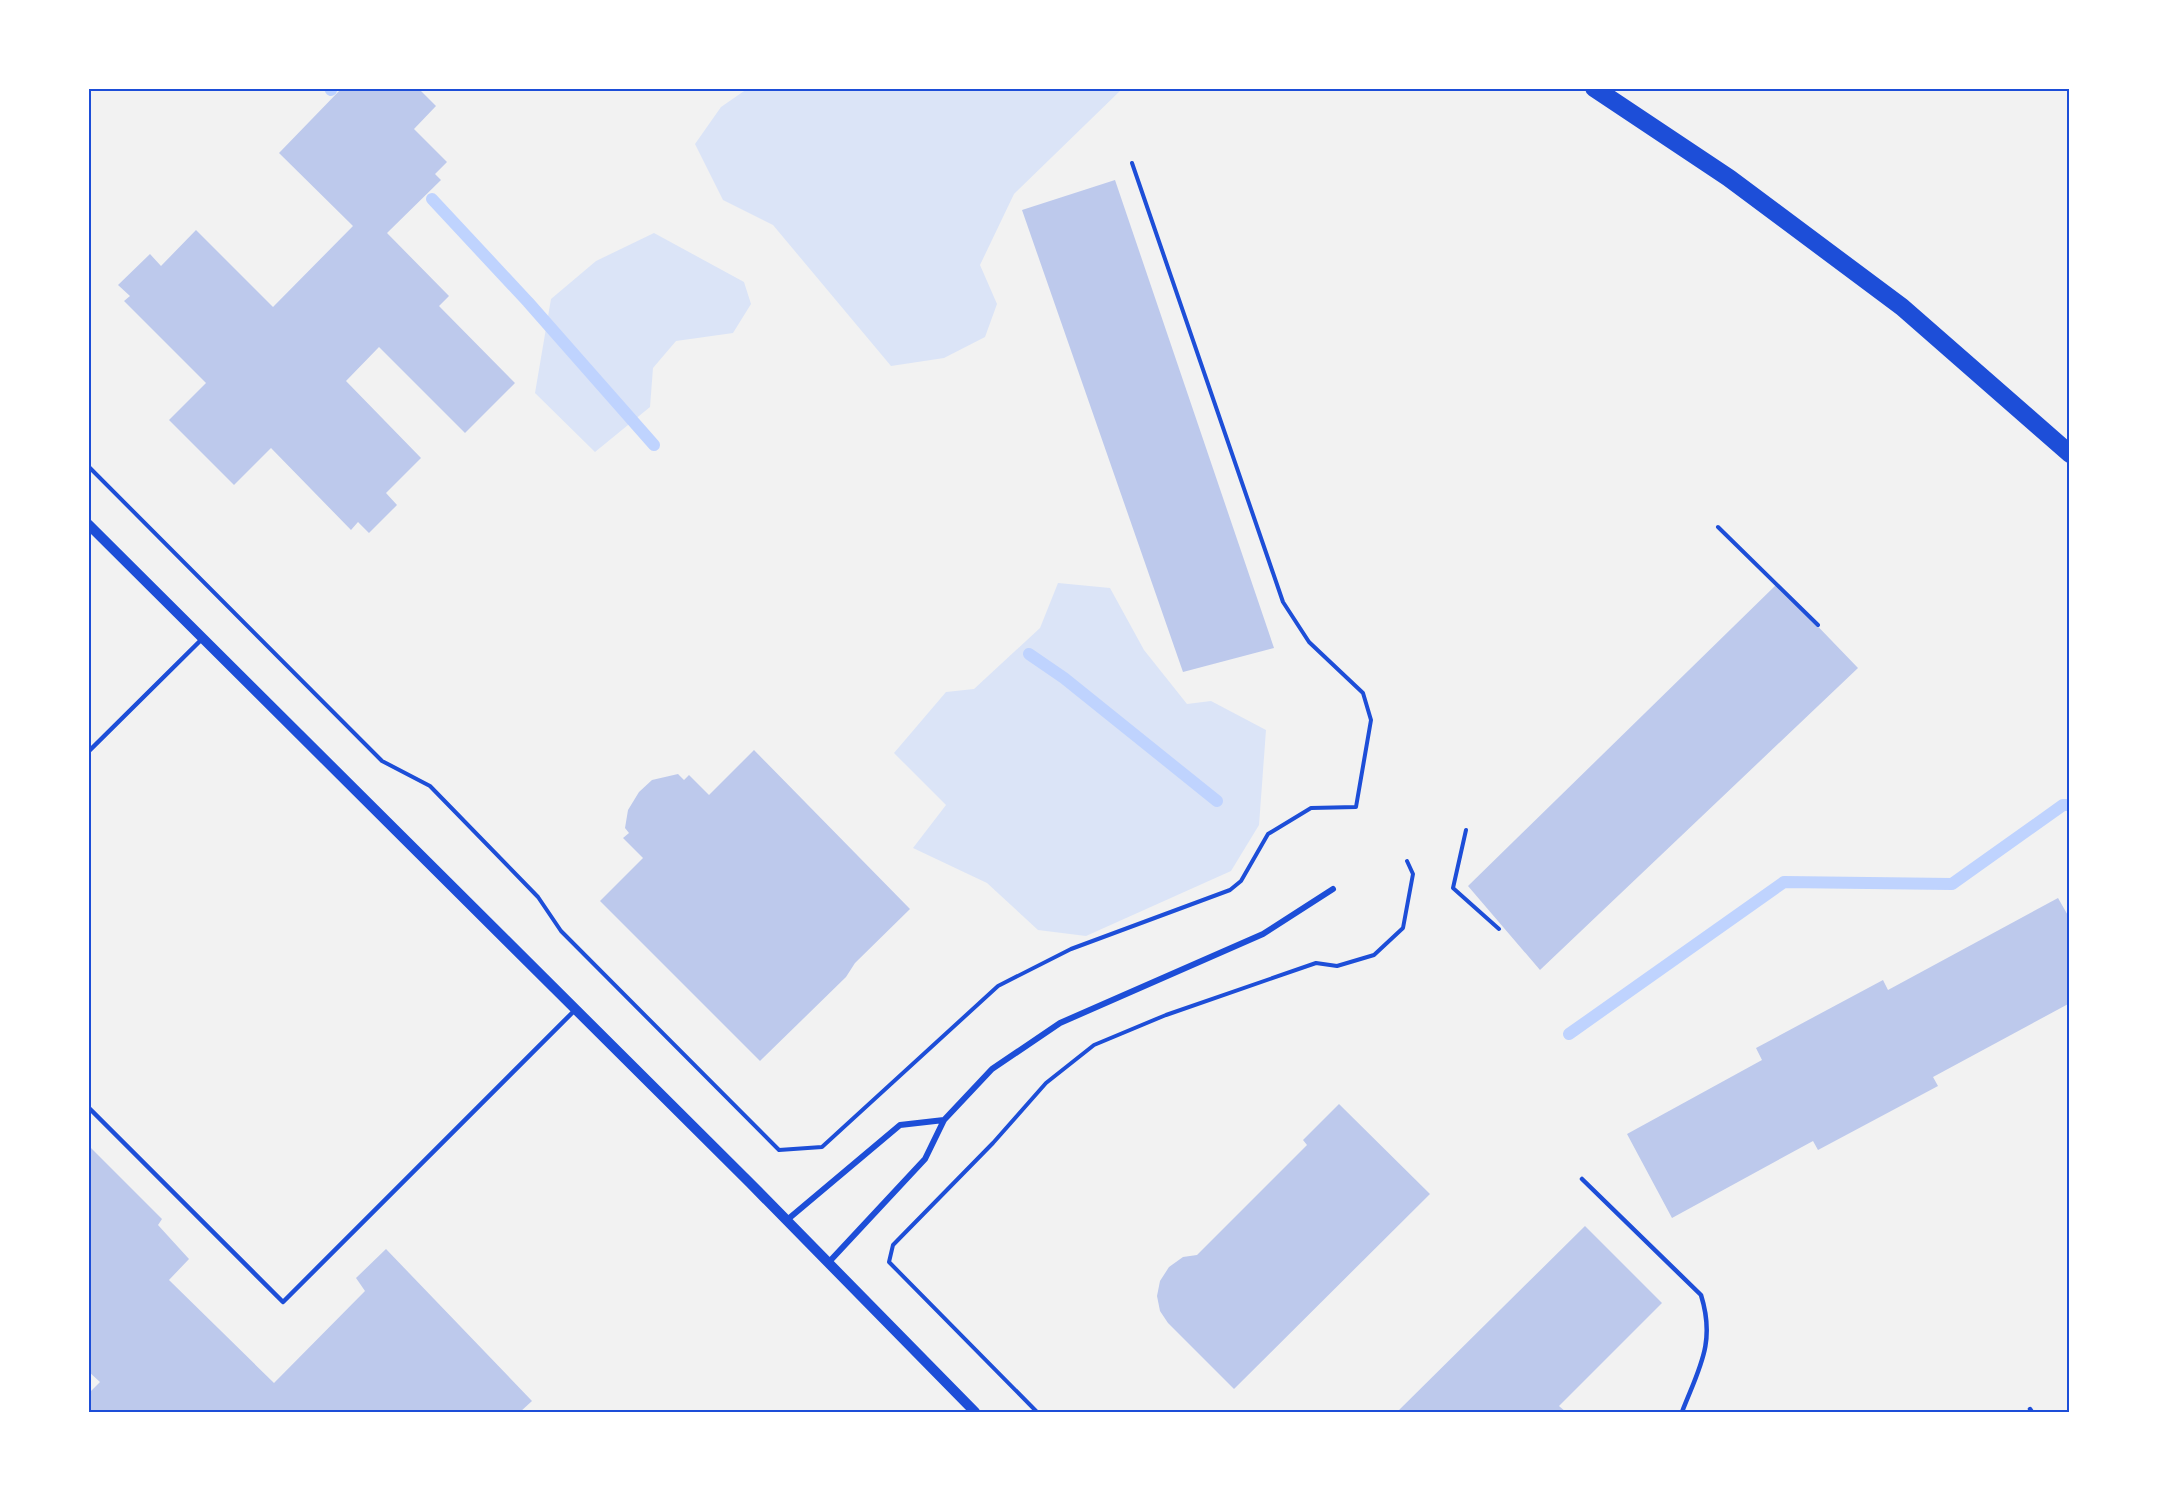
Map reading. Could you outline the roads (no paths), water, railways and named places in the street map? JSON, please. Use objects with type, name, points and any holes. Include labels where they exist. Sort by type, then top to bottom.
[{"type":"highway","points":[[1594,88],[1729,178],[1902,307],[2070,454]]},
{"type":"street","points":[[88,524],[576,1008],[829,1262],[975,1413]]},
{"type":"street","points":[[829,1262],[925,1159],[944,1120],[992,1069],[1060,1023],[1263,933],[1333,889]]},
{"type":"street","points":[[787,1220],[900,1125],[944,1120]]},
{"type":"lane","points":[[88,752],[202,639]]},
{"type":"lane","points":[[88,1107],[283,1302],[576,1008]]},
{"type":"lane","points":[[1582,1179],[1701,1295],[1708,1319],[1706,1348],[1682,1413]]},
{"type":"waterway","points":[[432,199],[528,302],[654,445]]},
{"type":"waterway","points":[[1029,654],[1064,678],[1217,801]]},
{"type":"waterway","points":[[1569,1034],[1784,882],[1952,884],[2063,805],[2070,805]]}]
